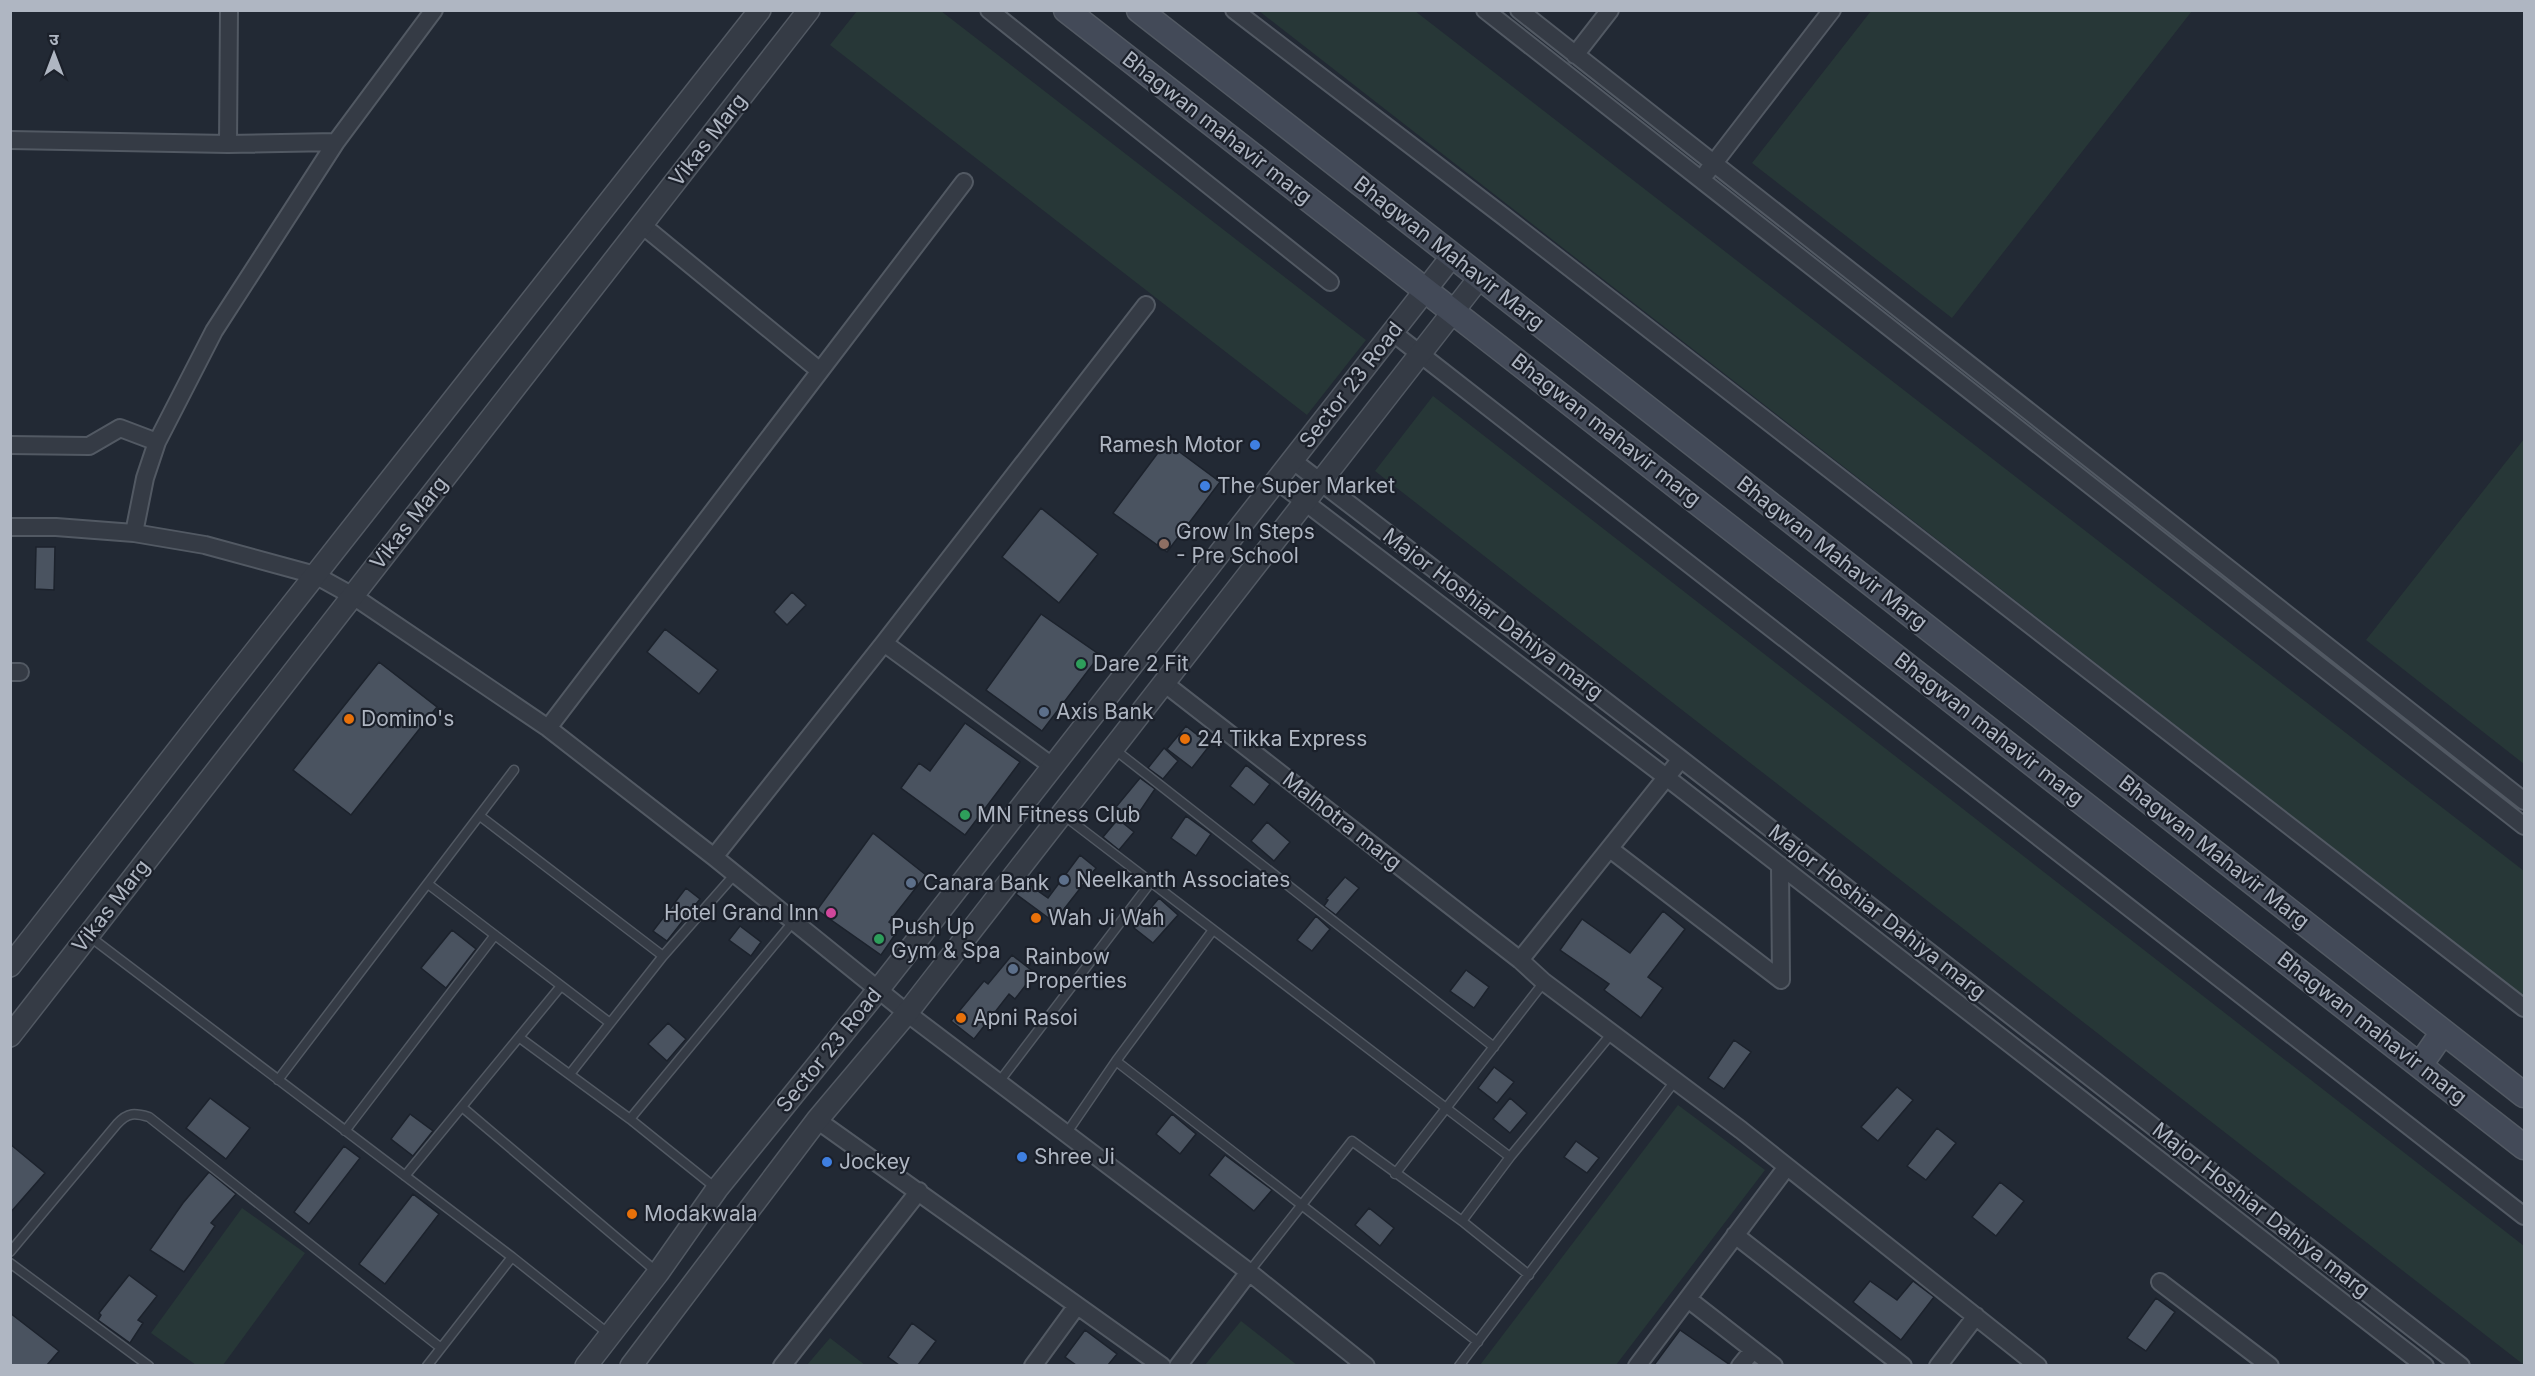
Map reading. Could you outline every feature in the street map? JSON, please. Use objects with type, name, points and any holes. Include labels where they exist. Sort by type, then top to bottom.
[{"type":"main road","name":"Bhagwan mahavir marg","points":[[1066,10],[2524,1147]]},
{"type":"main road","name":"Bhagwan Mahavir Marg","points":[[1139,10],[2524,1095]]},
{"type":"main road","points":[[2420,1065],[2443,1032]]},
{"type":"street","points":[[228,144],[229,10]]},
{"type":"street","points":[[134,533],[146,478],[157,442],[214,331],[336,142],[434,10]]},
{"type":"street","name":"Vikas Marg","points":[[10,966],[760,10]]},
{"type":"street","name":"Vikas Marg","points":[[10,1036],[809,10]]},
{"type":"street","points":[[988,10],[1330,282]]},
{"type":"street","points":[[1233,10],[1503,216],[2524,1008]]},
{"type":"street","points":[[1485,10],[2524,826]]},
{"type":"street","points":[[1519,10],[2524,801]]},
{"type":"street","points":[[1575,55],[1610,10]]},
{"type":"street","points":[[1701,180],[1832,10]]},
{"type":"street","points":[[10,140],[228,144],[336,142]]},
{"type":"street","points":[[548,728],[964,182]]},
{"type":"street","points":[[642,225],[820,371]]},
{"type":"street","name":"Sector 23 Road","points":[[586,1365],[658,1273],[717,1189],[878,990],[1452,256]]},
{"type":"street","name":"Sector 23 Road","points":[[631,1365],[817,1120],[907,1013],[1480,277]]},
{"type":"street","points":[[714,857],[884,643],[1146,305]]},
{"type":"street","points":[[1392,332],[2524,1216]]},
{"type":"street","points":[[10,445],[89,446],[120,428],[157,442]]},
{"type":"street","name":"Major Hoshiar Dahiya marg","points":[[1292,460],[1681,759],[2449,1362]]},
{"type":"street","name":"Major Hoshiar Dahiya marg","points":[[1276,480],[1666,777],[2425,1365]]},
{"type":"street","points":[[10,527],[56,527],[134,533],[205,545],[315,575],[353,596],[548,728],[714,857],[907,1013],[1249,1272],[1366,1365]]},
{"type":"street","points":[[884,643],[1052,766]]},
{"type":"street","name":"Malhotra marg","points":[[1164,683],[1520,960],[1544,982],[1675,1081],[2038,1365]]},
{"type":"street","points":[[1520,960],[1681,759]]},
{"type":"street","points":[[1610,849],[1781,980],[1780,865]]},
{"type":"street","points":[[817,1120],[1162,1365]]},
{"type":"street","points":[[1637,1365],[1786,1168]]},
{"type":"street","points":[[782,1365],[918,1191]]},
{"type":"street","points":[[1735,1235],[1903,1365]]},
{"type":"street","points":[[1178,1365],[1249,1272]]},
{"type":"street","points":[[2160,1282],[2270,1365]]},
{"type":"street","points":[[1688,1299],[1774,1365]]},
{"type":"street","points":[[1033,1365],[1077,1306]]},
{"type":"street","points":[[1938,1365],[1976,1316]]},
{"type":"street","points":[[1740,1365],[1753,1350]]},
{"type":"lane","points":[[1113,748],[1494,1047]]},
{"type":"lane","points":[[278,1080],[514,770]]},
{"type":"lane","points":[[1062,814],[1510,1157]]},
{"type":"lane","points":[[480,816],[663,956]]},
{"type":"lane","points":[[570,1074],[663,956],[735,874]]},
{"type":"lane","points":[[999,1082],[1151,882]]},
{"type":"lane","points":[[428,884],[610,1023]]},
{"type":"lane","points":[[630,1119],[793,922]]},
{"type":"lane","points":[[1066,1134],[1116,1061],[1214,930]]},
{"type":"lane","points":[[88,935],[512,1257],[610,1335]]},
{"type":"lane","points":[[345,1131],[495,935]]},
{"type":"lane","points":[[1395,1174],[1544,982]]},
{"type":"lane","points":[[405,1176],[561,986]]},
{"type":"lane","points":[[1462,1221],[1510,1157],[1612,1033]]},
{"type":"lane","points":[[520,1038],[630,1119],[717,1189]]},
{"type":"lane","points":[[1116,1061],[1478,1342]]},
{"type":"lane","points":[[1459,1365],[1675,1081]]},
{"type":"lane","points":[[462,1107],[658,1273]]},
{"type":"lane","points":[[10,1252],[123,1117],[134,1113],[149,1117],[441,1348]]},
{"type":"lane","points":[[1249,1272],[1352,1141],[1462,1221],[1528,1275]]},
{"type":"lane","points":[[427,1365],[512,1257]]},
{"type":"lane","points":[[10,1263],[149,1365]]},
{"type":"shaded area","points":[[857,11],[941,11],[1366,340],[1307,415],[830,45]]},
{"type":"shaded area","points":[[1259,11],[1415,11],[2524,871],[2524,997]]},
{"type":"shaded area","points":[[1871,11],[2192,11],[1952,318],[1752,163]]},
{"type":"shaded area","points":[[1433,396],[2524,1246],[2524,1365],[1375,471]]},
{"type":"shaded area","points":[[2524,439],[2524,764],[2366,640]]},
{"type":"shaded area","points":[[1678,1105],[1765,1170],[1616,1365],[1480,1365]]},
{"type":"shaded area","points":[[242,1208],[305,1253],[223,1365],[196,1365],[151,1333]]},
{"type":"shaded area","points":[[1241,1321],[1297,1365],[1205,1365]]},
{"type":"shaded area","points":[[830,1338],[865,1365],[807,1365]]},
{"type":"building","points":[[1166,442],[1220,482],[1167,552],[1113,513]]},
{"type":"building","points":[[1041,508],[1098,554],[1059,603],[1002,557]]},
{"type":"building","points":[[36,547],[55,547],[54,590],[35,589]]},
{"type":"building","points":[[792,592],[806,605],[787,625],[774,612]]},
{"type":"building","points":[[1041,614],[1100,655],[1042,731],[986,690]]},
{"type":"building","points":[[665,629],[718,670],[699,694],[647,652]]},
{"type":"building","points":[[379,662],[437,707],[351,815],[293,770]]},
{"type":"building","points":[[965,723],[1020,762],[965,835],[901,788],[919,763],[930,771]]},
{"type":"building","points":[[1186,726],[1210,745],[1192,768],[1167,749]]},
{"type":"building","points":[[1164,748],[1178,761],[1163,779],[1148,768]]},
{"type":"building","points":[[1246,765],[1270,784],[1254,805],[1230,786]]},
{"type":"building","points":[[1140,778],[1155,789],[1134,820],[1116,807]]},
{"type":"building","points":[[1186,816],[1211,834],[1196,856],[1171,838]]},
{"type":"building","points":[[1118,819],[1134,832],[1119,850],[1103,837]]},
{"type":"building","points":[[1267,822],[1290,842],[1274,861],[1251,841]]},
{"type":"building","points":[[873,833],[926,875],[889,922],[899,929],[881,955],[817,910]]},
{"type":"building","points":[[1080,855],[1096,868],[1054,922],[1016,894],[1025,882],[1048,898]]},
{"type":"building","points":[[1345,877],[1359,888],[1336,915],[1324,906],[1328,900],[1326,899]]},
{"type":"building","points":[[686,888],[700,899],[667,941],[653,931]]},
{"type":"building","points":[[1159,898],[1178,915],[1153,943],[1134,928]]},
{"type":"building","points":[[1663,911],[1685,929],[1648,977],[1663,988],[1641,1018],[1604,990],[1609,984],[1560,950],[1582,919],[1630,953]]},
{"type":"building","points":[[1316,916],[1330,929],[1312,951],[1297,940]]},
{"type":"building","points":[[740,926],[761,942],[751,956],[729,940]]},
{"type":"building","points":[[452,930],[476,949],[446,988],[421,968]]},
{"type":"building","points":[[1012,955],[1035,973],[1015,999],[1009,994],[974,1039],[951,1021],[984,981],[988,984]]},
{"type":"building","points":[[1466,970],[1489,987],[1474,1008],[1450,991]]},
{"type":"building","points":[[668,1023],[686,1039],[667,1061],[648,1044]]},
{"type":"building","points":[[1734,1040],[1751,1052],[1724,1089],[1708,1078]]},
{"type":"building","points":[[1494,1067],[1514,1082],[1497,1103],[1478,1088]]},
{"type":"building","points":[[1897,1087],[1913,1100],[1878,1141],[1861,1127]]},
{"type":"building","points":[[210,1098],[250,1128],[226,1159],[186,1128]]},
{"type":"building","points":[[1510,1098],[1527,1113],[1510,1133],[1493,1119]]},
{"type":"building","points":[[410,1114],[433,1131],[413,1156],[391,1139]]},
{"type":"building","points":[[1172,1114],[1196,1134],[1180,1154],[1156,1134]]},
{"type":"building","points":[[1937,1128],[1956,1143],[1926,1180],[1907,1166]]},
{"type":"building","points":[[1576,1141],[1599,1158],[1587,1173],[1564,1157]]},
{"type":"building","points":[[10,1144],[45,1173],[10,1213]]},
{"type":"building","points":[[344,1146],[360,1158],[309,1224],[294,1212]]},
{"type":"building","points":[[1225,1155],[1272,1190],[1254,1211],[1209,1175]]},
{"type":"building","points":[[209,1172],[236,1194],[211,1223],[215,1226],[184,1272],[150,1250],[183,1203]]},
{"type":"building","points":[[2000,1182],[2024,1201],[1996,1236],[1972,1217]]},
{"type":"building","points":[[413,1194],[439,1214],[385,1284],[359,1264]]},
{"type":"building","points":[[1369,1208],[1394,1228],[1380,1246],[1355,1225]]},
{"type":"building","points":[[129,1275],[157,1296],[138,1320],[143,1323],[130,1343],[98,1320],[101,1315],[99,1313]]},
{"type":"building","points":[[1870,1281],[1897,1300],[1913,1281],[1934,1297],[1901,1340],[1853,1302]]},
{"type":"building","points":[[2156,1298],[2175,1312],[2146,1351],[2127,1338]]},
{"type":"building","points":[[10,1313],[59,1351],[47,1365],[10,1365]]},
{"type":"building","points":[[912,1323],[936,1341],[918,1365],[899,1365],[888,1357]]},
{"type":"building","points":[[1085,1330],[1117,1354],[1108,1365],[1076,1365],[1065,1357]]},
{"type":"building","points":[[1680,1330],[1730,1365],[1654,1365]]},
{"type":"place","name":"Ramesh Motor","points":[[1255,445]]},
{"type":"place","name":"The Super Market","points":[[1205,486]]},
{"type":"place","name":"Grow In Steps - Pre School","points":[[1164,544]]},
{"type":"place","name":"Dare 2 Fit","points":[[1081,664]]},
{"type":"place","name":"Axis Bank","points":[[1044,712]]},
{"type":"place","name":"Domino's","points":[[349,719]]},
{"type":"place","name":"24 Tikka Express","points":[[1185,739]]},
{"type":"place","name":"MN Fitness Club","points":[[965,815]]},
{"type":"place","name":"Neelkanth Associates","points":[[1064,880]]},
{"type":"place","name":"Canara Bank","points":[[911,883]]},
{"type":"place","name":"Hotel Grand Inn","points":[[831,913]]},
{"type":"place","name":"Wah Ji Wah","points":[[1036,918]]},
{"type":"place","name":"Push Up Gym & Spa","points":[[879,939]]},
{"type":"place","name":"Rainbow Properties","points":[[1013,969]]},
{"type":"place","name":"Apni Rasoi","points":[[961,1018]]},
{"type":"place","name":"Shree Ji","points":[[1022,1157]]},
{"type":"place","name":"Jockey","points":[[827,1162]]},
{"type":"place","name":"Modakwala","points":[[632,1214]]}]
